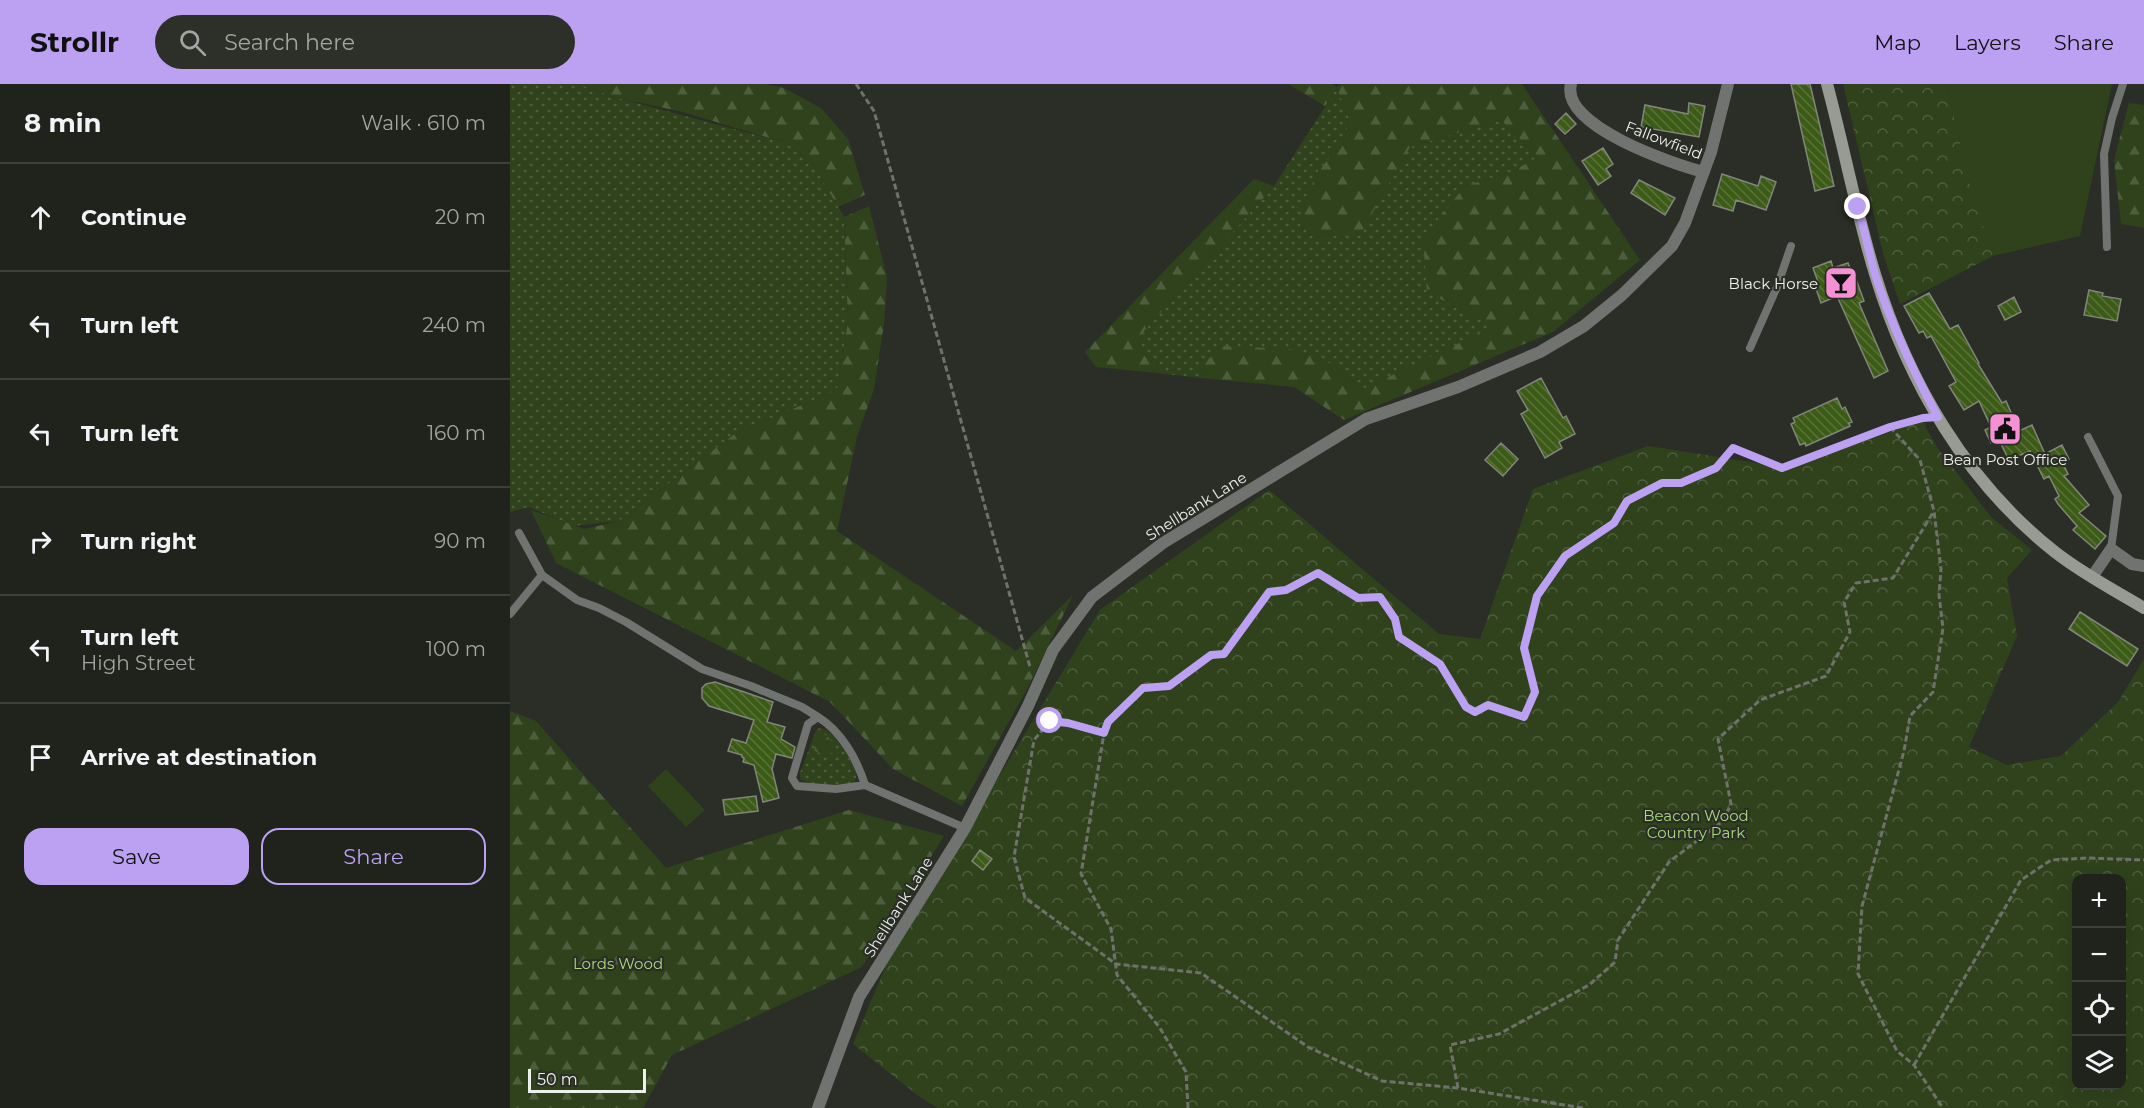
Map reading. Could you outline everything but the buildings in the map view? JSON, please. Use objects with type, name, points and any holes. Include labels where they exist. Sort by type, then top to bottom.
[{"type":"main road","points":[[1827,84],[1875,273],[1904,350],[1938,417],[1967,463],[1994,496],[2057,554],[2144,608]]},
{"type":"street","name":"Fallowfield","points":[[1570,84],[1569,95],[1574,104],[1589,119],[1611,135],[1636,149],[1704,172]]},
{"type":"street","name":"Shellbank Lane","points":[[818,1108],[859,997],[965,828],[1028,706],[1053,650],[1092,597],[1163,543],[1366,419],[1475,380],[1540,352],[1584,326],[1622,295],[1672,246],[1692,208],[1728,84]]},
{"type":"street","points":[[2092,577],[2111,549],[2132,564],[2144,566]]},
{"type":"lane","points":[[2106,247],[2104,154],[2123,84]]},
{"type":"lane","points":[[1750,348],[1777,287],[1791,246]]},
{"type":"lane","points":[[2088,437],[2118,496],[2111,549]]},
{"type":"lane","points":[[519,533],[542,575],[577,600],[626,622],[702,669],[802,707],[818,717],[833,728],[842,739],[865,785]]},
{"type":"lane","points":[[510,614],[542,575]]},
{"type":"lane","points":[[818,717],[808,724],[792,778],[797,786],[836,789],[865,785],[965,828]]},
{"type":"path","points":[[856,84],[874,111],[1025,654]]},
{"type":"path","points":[[1188,1108],[1186,1071],[1160,1028],[1117,975],[1111,929],[1081,874],[1104,733],[1108,722],[1143,688],[1169,686],[1211,655],[1224,654],[1269,592],[1286,590],[1318,573],[1358,598],[1380,597],[1395,619],[1399,637],[1440,664],[1466,707],[1475,712],[1488,705],[1524,717],[1535,692],[1524,648],[1537,596],[1565,556],[1614,523],[1627,501],[1662,483],[1681,483],[1716,468],[1733,448],[1782,468],[1890,427],[1923,418],[1938,417]]},
{"type":"path","points":[[1890,427],[1920,460],[1934,511],[1941,568],[1939,595],[1943,628],[1933,692],[1910,716],[1904,751],[1862,906],[1858,974],[1897,1051],[1914,1065],[1943,1108]]},
{"type":"path","points":[[1458,1088],[1450,1045],[1499,1034],[1589,985],[1615,962],[1618,940],[1669,862],[1723,821],[1731,804],[1718,739],[1760,700],[1826,676],[1850,632],[1844,602],[1856,583],[1893,578],[1934,511]]},
{"type":"path","points":[[1104,733],[1068,723],[1050,721],[1034,740],[1014,857],[1025,898],[1116,964],[1201,973],[1308,1047],[1382,1082],[1458,1088],[1583,1108]]},
{"type":"path","points":[[1914,1065],[2021,880],[2051,860],[2087,858],[2144,860]]},
{"type":"green space","points":[[510,84],[577,84],[618,98],[786,143],[812,162],[844,217],[848,322],[837,390],[736,433],[619,521],[573,526],[529,507],[510,512]]},
{"type":"green space","points":[[577,84],[767,84],[784,88],[821,108],[848,139],[865,195],[838,207],[812,162],[786,143],[683,112],[618,98]]},
{"type":"green space","points":[[1288,84],[1332,84],[1337,87],[1340,84],[1522,84],[1640,260],[1553,332],[1344,420],[1294,387],[1201,378],[1202,365],[1223,346],[1291,349],[1332,364],[1363,389],[1493,327],[1427,292],[1423,238],[1465,186],[1509,173],[1538,157],[1501,120],[1410,147],[1362,231],[1323,238],[1300,228],[1302,207],[1318,171],[1344,141],[1349,119],[1337,88],[1325,106]]},
{"type":"green space","points":[[1843,84],[1946,84],[1993,256],[1900,304],[1883,253]]},
{"type":"green space","points":[[1946,84],[2112,84],[2080,236],[1993,256],[1971,190]]},
{"type":"green space","points":[[1337,88],[1349,119],[1344,141],[1318,171],[1362,230],[1410,147],[1501,120],[1538,157],[1509,173],[1465,186],[1427,292],[1494,327],[1363,389],[1332,364],[1202,365],[1201,378],[1156,373],[1158,362],[1138,351],[1144,331],[1274,186]]},
{"type":"green space","points":[[2129,103],[2144,105],[2144,228],[2121,224],[2114,160]]},
{"type":"green space","points":[[1254,179],[1274,186],[1144,331],[1138,351],[1158,362],[1156,373],[1096,367],[1085,352]]},
{"type":"green space","points":[[869,206],[887,278],[884,324],[874,389],[857,437],[837,531],[1016,651],[1073,595],[1028,687],[962,806],[893,769],[830,702],[556,563],[531,510],[584,529],[619,521],[736,433],[837,390],[848,322],[844,217]]},
{"type":"green space","name":"Beacon Wood Country Park","points":[[1924,420],[1937,447],[1991,517],[2032,550],[2007,578],[2017,636],[1969,747],[2007,765],[2061,756],[2118,702],[2144,659],[2144,1108],[938,1108],[920,1097],[853,1044],[890,956],[1100,610],[1269,490],[1439,634],[1480,639],[1533,489],[1648,446],[1789,468]]},
{"type":"green space","name":"Lords Wood","points":[[510,711],[536,721],[666,868],[849,810],[944,836],[862,967],[672,1055],[643,1108],[510,1108]]},
{"type":"green space","points":[[820,728],[826,730],[837,740],[851,762],[857,774],[851,785],[818,784],[800,779],[800,773],[816,730]]},
{"type":"green space","points":[[823,733],[836,745],[834,753],[824,755],[815,751],[816,740]]},
{"type":"green space","points":[[666,769],[705,810],[686,827],[648,786]]},
{"type":"place","name":"Black Horse","points":[[1841,283]]},
{"type":"place","name":"Bean Post Office","points":[[2005,429]]},
{"type":"route","points":[[1050,721],[1068,723],[1104,733],[1108,722],[1143,688],[1169,686],[1211,655],[1224,654],[1269,592],[1286,590],[1318,573],[1358,598],[1380,597],[1395,619],[1399,637],[1440,664],[1466,707],[1475,712],[1488,705],[1524,717],[1535,692],[1524,648],[1537,596],[1565,556],[1614,523],[1627,501],[1662,483],[1681,483],[1716,468],[1733,448],[1782,468],[1890,427],[1923,418],[1938,417],[1904,350],[1885,303],[1858,207]]}]
